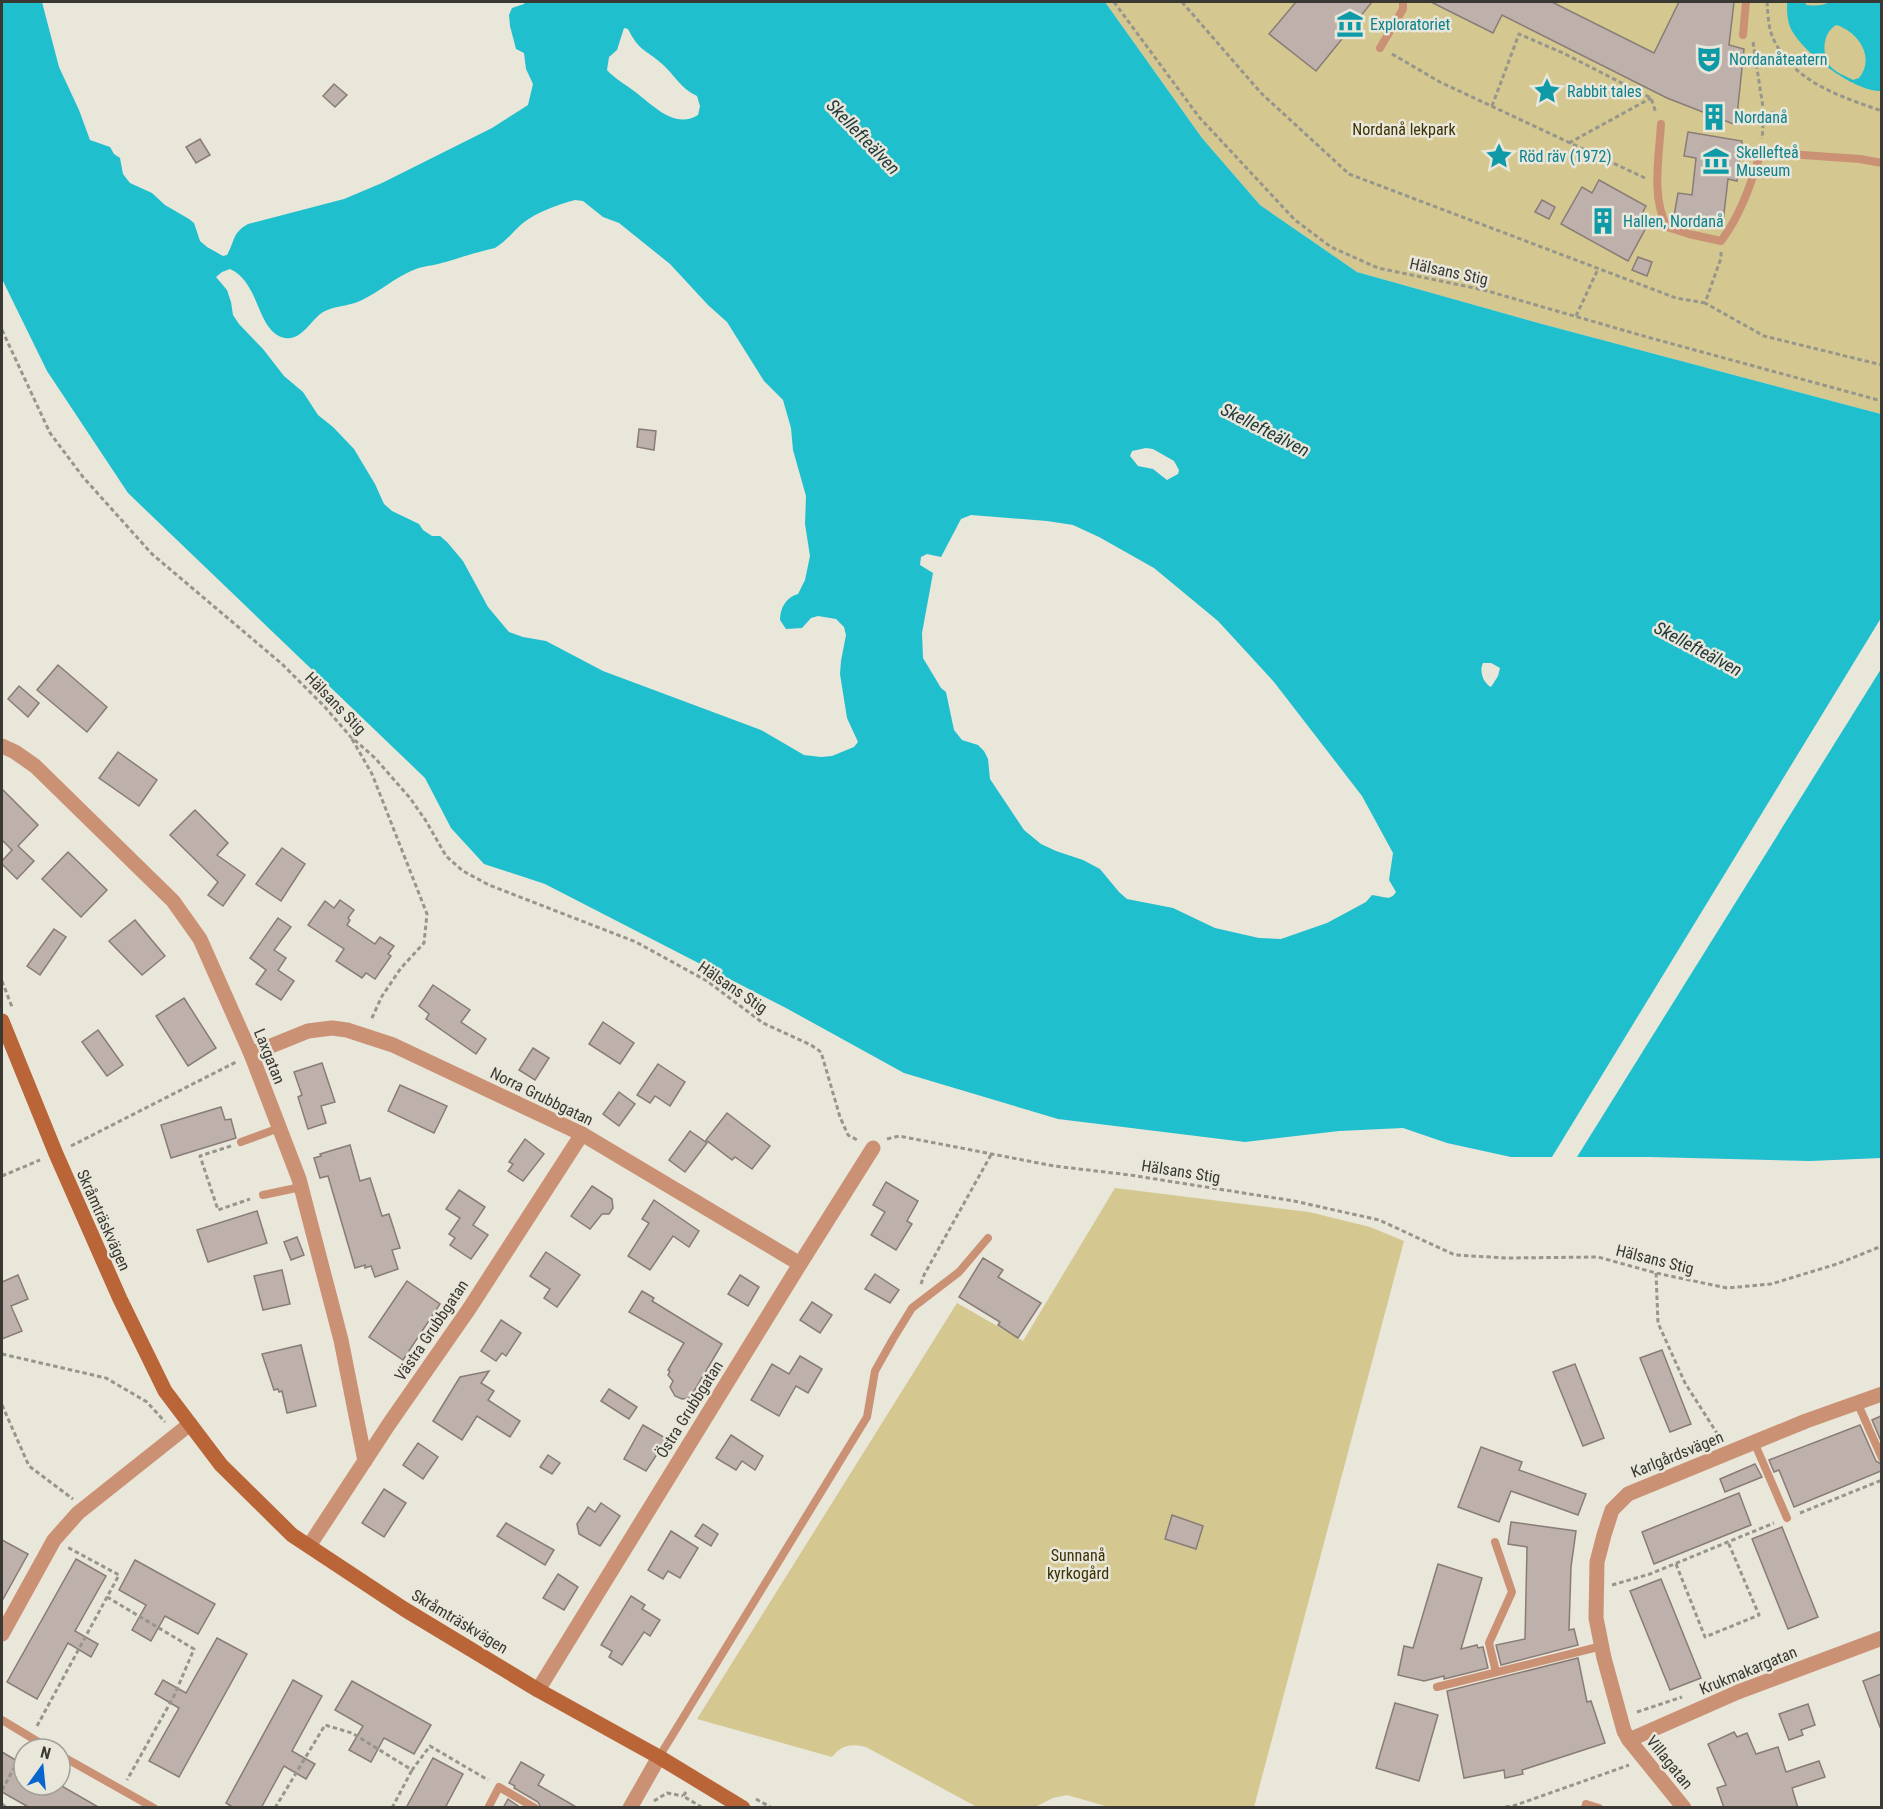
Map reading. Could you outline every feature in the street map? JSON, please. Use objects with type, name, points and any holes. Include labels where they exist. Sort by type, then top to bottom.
[{"type":"main road","name":"Skråmträskvägen","points":[[9,1019],[56,1154],[120,1299],[165,1391],[221,1465],[292,1535],[404,1609],[538,1690],[659,1757],[743,1808]]},
{"type":"street","name":"Laxgatan","points":[[2,746],[35,766],[173,901],[200,939],[251,1054],[301,1187],[341,1340],[365,1461]]},
{"type":"street","name":"Norra Grubbgatan","points":[[251,1054],[308,1031],[332,1028],[346,1030],[393,1045],[582,1134],[800,1264]]},
{"type":"street","name":"Västra Grubbgatan","points":[[309,1546],[469,1309],[582,1134]]},
{"type":"street","name":"Östra Grubbgatan","points":[[538,1690],[873,1148]]},
{"type":"street","name":"Karlgårdsvägen","points":[[1629,1740],[1624,1731],[1596,1618],[1597,1562],[1612,1510],[1628,1494],[1754,1442],[1881,1394]]},
{"type":"street","points":[[2,1634],[54,1540],[84,1507],[190,1424]]},
{"type":"street","name":"Krukmakargatan","points":[[1629,1740],[1738,1692],[1881,1638]]},
{"type":"street","name":"Villagatan","points":[[1629,1740],[1684,1808]]},
{"type":"street","points":[[630,1808],[659,1757]]},
{"type":"lane","points":[[1380,48],[1403,9],[1403,2]]},
{"type":"lane","points":[[1743,35],[1746,2]]},
{"type":"lane","points":[[1661,124],[1657,184],[1660,213],[1667,227],[1721,241],[1730,230],[1747,193],[1761,152],[1860,159],[1881,163]]},
{"type":"lane","points":[[241,1142],[279,1128]]},
{"type":"lane","points":[[263,1195],[301,1187]]},
{"type":"lane","points":[[659,1757],[867,1417],[875,1371],[912,1308],[959,1272],[988,1238]]},
{"type":"lane","points":[[1857,1402],[1881,1458]]},
{"type":"lane","points":[[1754,1442],[1787,1518]]},
{"type":"lane","points":[[1495,1542],[1512,1592],[1489,1643],[1496,1672]]},
{"type":"lane","points":[[1437,1687],[1602,1646]]},
{"type":"lane","points":[[2,1720],[29,1737]]},
{"type":"lane","points":[[72,1762],[154,1808]]},
{"type":"lane","points":[[489,1808],[499,1787],[535,1808]]},
{"type":"lane","points":[[1585,1808],[1586,1804],[1599,1808]]},
{"type":"path","name":"Hälsans Stig","points":[[1114,2],[1199,117],[1295,220],[1331,247],[1378,268],[1484,290],[1881,401]]},
{"type":"path","points":[[1182,2],[1261,93],[1349,174],[1676,298],[1705,303],[1764,336],[1881,365]]},
{"type":"path","points":[[1767,2],[1772,37],[1799,74],[1860,105],[1881,111]]},
{"type":"path","points":[[1492,106],[1520,34],[1651,98],[1661,124]]},
{"type":"path","points":[[1743,35],[1752,38],[1764,114],[1761,152]]},
{"type":"path","points":[[1380,48],[1440,82],[1657,184]]},
{"type":"path","points":[[1569,143],[1651,98]]},
{"type":"path","points":[[1764,114],[1775,112]]},
{"type":"path","points":[[1705,303],[1721,258],[1721,241]]},
{"type":"path","points":[[1576,316],[1598,269]]},
{"type":"path","name":"Hälsans Stig","points":[[2,330],[50,433],[83,477],[152,554],[282,664],[350,736],[375,758],[395,779],[426,821],[446,856],[463,871],[489,885],[636,942],[707,981],[763,1023],[793,1035],[821,1052],[840,1117],[848,1135],[873,1148],[884,1140],[899,1136],[1054,1166],[1131,1175],[1253,1194],[1379,1220],[1455,1255],[1507,1258],[1598,1257],[1656,1273],[1727,1288],[1771,1284],[1837,1264],[1881,1246]]},
{"type":"path","points":[[350,736],[372,774],[427,914],[424,943],[401,968],[382,996],[373,1012],[366,1036]]},
{"type":"path","points":[[2,981],[9,1019]]},
{"type":"path","points":[[2,1176],[56,1154],[251,1054]]},
{"type":"path","points":[[241,1142],[200,1156],[218,1210],[263,1195]]},
{"type":"path","points":[[912,1308],[924,1275],[992,1153]]},
{"type":"path","points":[[1656,1273],[1658,1323],[1685,1383],[1729,1453]]},
{"type":"path","points":[[2,1354],[106,1378],[147,1402],[176,1435]]},
{"type":"path","points":[[2,1405],[29,1466],[84,1507]]},
{"type":"path","points":[[1596,1590],[1676,1564],[1881,1479]]},
{"type":"path","points":[[32,1737],[119,1575],[54,1540]]},
{"type":"path","points":[[1676,1564],[1705,1636],[1758,1615],[1728,1542]]},
{"type":"path","points":[[107,1597],[194,1649],[174,1696],[121,1790]]},
{"type":"path","points":[[275,1808],[325,1725],[352,1733],[412,1770]]},
{"type":"path","points":[[392,1808],[412,1770],[430,1746],[499,1787]]},
{"type":"path","points":[[1498,1808],[1512,1807],[1644,1759]]},
{"type":"path","points":[[2,1790],[12,1772]]},
{"type":"path","points":[[650,1808],[654,1800],[667,1793],[683,1796]]},
{"type":"path","points":[[2,1804],[7,1808]]},
{"type":"green space","name":"Nordanå lekpark","points":[[1105,2],[1881,2],[1881,414],[1542,324],[1357,272],[1260,205],[1202,138]]},
{"type":"green space","name":"Sunnanå kyrkogård","points":[[1115,1188],[1309,1212],[1370,1227],[1404,1241],[1254,1807],[1109,1807],[1067,1795],[1053,1798],[1035,1807],[977,1807],[866,1747],[847,1746],[832,1757],[697,1719],[957,1303],[1023,1341]]},
{"type":"water","name":"Skellefteälven","points":[[2,2],[42,2],[59,67],[90,140],[110,147],[120,158],[123,174],[130,183],[152,193],[165,205],[189,219],[194,223],[200,241],[223,256],[227,255],[236,234],[248,224],[344,199],[382,183],[492,128],[528,105],[533,84],[526,69],[524,53],[516,49],[509,15],[512,8],[525,2],[1105,2],[1202,138],[1260,205],[1357,272],[1542,324],[1881,414],[1881,1158],[1810,1161],[1650,1157],[1511,1157],[1447,1143],[1403,1128],[1339,1131],[1245,1142],[1058,1119],[904,1073],[786,1008],[545,884],[484,864],[451,828],[425,778],[128,493],[47,371],[2,279]],"holes":[[[624,28],[628,29],[639,46],[661,63],[686,89],[697,96],[700,106],[698,115],[689,119],[680,119],[664,114],[613,76],[607,70],[609,57],[617,50]],[[575,200],[583,201],[603,217],[619,223],[670,264],[727,322],[764,381],[783,400],[791,428],[793,450],[806,496],[805,524],[810,556],[805,580],[798,594],[784,604],[780,620],[786,629],[802,628],[811,618],[818,616],[836,619],[844,627],[846,635],[840,674],[847,718],[858,742],[854,747],[832,756],[804,755],[761,730],[603,671],[546,641],[509,632],[488,607],[463,561],[447,542],[440,536],[432,536],[419,524],[392,511],[384,504],[354,449],[318,415],[303,392],[284,376],[239,324],[233,315],[227,290],[216,277],[230,269],[240,276],[248,285],[269,327],[276,334],[291,338],[297,336],[325,311],[359,301],[414,270],[495,248],[519,226],[548,209]],[[1153,449],[1174,461],[1179,470],[1178,474],[1167,480],[1153,469],[1138,466],[1130,456],[1132,451]],[[971,515],[1073,525],[1154,568],[1218,621],[1274,682],[1362,796],[1393,853],[1389,880],[1396,892],[1394,895],[1389,898],[1372,895],[1366,902],[1327,923],[1281,939],[1259,938],[1215,928],[1173,908],[1127,899],[1100,869],[1041,844],[1024,830],[990,779],[988,759],[984,751],[978,745],[962,740],[954,730],[946,692],[941,688],[923,658],[922,633],[933,573],[920,565],[921,557],[927,554],[941,557],[961,519]],[[1483,663],[1491,663],[1500,668],[1491,687],[1484,680],[1481,670]]]},
{"type":"water","points":[[1787,2],[1804,2],[1807,5],[1816,6],[1829,2],[1881,2],[1881,91],[1870,90],[1844,78],[1806,49],[1791,29]],"holes":[[[1836,25],[1844,28],[1857,39],[1865,54],[1864,70],[1859,78],[1853,80],[1832,68],[1826,57],[1825,45],[1828,33]]]},
{"type":"pier","points":[[1881,618],[1881,669],[1577,1157],[1552,1157]]},
{"type":"building","points":[[1296,2],[1372,2],[1316,71],[1269,34]]},
{"type":"building","name":"Nordanå","points":[[1431,2],[1552,2],[1654,53],[1679,2],[1734,2],[1729,45],[1744,49],[1736,125],[1667,98],[1502,15],[1493,33]]},
{"type":"building","points":[[334,84],[347,95],[335,107],[323,96]]},
{"type":"building","points":[[1688,132],[1742,141],[1737,181],[1728,179],[1723,222],[1674,216],[1678,193],[1692,195],[1696,158],[1684,156]]},
{"type":"building","points":[[200,139],[210,155],[196,163],[186,147]]},
{"type":"building","name":"Hallen, Nordanå","points":[[1599,180],[1646,206],[1639,219],[1648,224],[1628,261],[1561,224],[1582,187],[1592,193]]},
{"type":"building","points":[[1542,200],[1555,207],[1549,219],[1535,212]]},
{"type":"building","points":[[1638,257],[1652,262],[1647,276],[1632,270]]},
{"type":"building","points":[[639,429],[656,431],[654,450],[637,447]]},
{"type":"building","points":[[58,665],[107,707],[87,732],[37,690]]},
{"type":"building","points":[[19,686],[39,703],[28,717],[8,699]]},
{"type":"building","points":[[118,752],[157,780],[139,806],[99,778]]},
{"type":"building","points":[[2,789],[38,825],[18,846],[34,861],[17,879],[2,864],[12,850],[2,840]]},
{"type":"building","points":[[195,810],[228,843],[217,855],[245,875],[223,906],[208,895],[218,882],[170,835]]},
{"type":"building","points":[[282,848],[305,864],[281,901],[256,884]]},
{"type":"building","points":[[68,852],[107,890],[81,917],[42,879]]},
{"type":"building","points":[[340,900],[354,910],[348,918],[350,920],[347,925],[375,944],[380,937],[394,946],[388,954],[391,956],[375,979],[366,973],[362,978],[336,961],[344,949],[308,925],[325,901],[334,908]]},
{"type":"building","points":[[278,918],[291,927],[274,950],[286,958],[278,970],[294,981],[281,1000],[256,984],[266,970],[250,958]]},
{"type":"building","points":[[135,920],[165,956],[142,975],[109,941]]},
{"type":"building","points":[[54,929],[66,937],[40,975],[27,966]]},
{"type":"building","points":[[433,985],[470,1010],[461,1022],[486,1039],[476,1054],[426,1019],[429,1014],[419,1006]]},
{"type":"building","points":[[184,998],[216,1048],[188,1066],[156,1016]]},
{"type":"building","points":[[603,1022],[634,1043],[620,1064],[589,1044]]},
{"type":"building","points":[[98,1030],[123,1065],[107,1076],[82,1042]]},
{"type":"building","points":[[533,1048],[549,1058],[535,1080],[519,1070]]},
{"type":"building","points":[[322,1063],[335,1102],[321,1106],[326,1123],[308,1129],[298,1097],[302,1095],[294,1072]]},
{"type":"building","points":[[658,1064],[685,1082],[670,1106],[655,1096],[650,1103],[637,1095]]},
{"type":"building","points":[[400,1085],[447,1106],[434,1133],[388,1111]]},
{"type":"building","points":[[619,1092],[635,1104],[619,1126],[603,1114]]},
{"type":"building","points":[[221,1107],[225,1120],[231,1119],[236,1138],[171,1158],[161,1125]]},
{"type":"building","points":[[727,1113],[770,1146],[752,1169],[735,1157],[732,1160],[706,1140]]},
{"type":"building","points":[[690,1131],[707,1143],[685,1172],[669,1160]]},
{"type":"building","points":[[525,1139],[544,1154],[523,1181],[508,1171],[513,1164],[509,1162]]},
{"type":"building","points":[[350,1145],[360,1181],[370,1178],[382,1216],[389,1214],[400,1248],[392,1250],[398,1269],[375,1277],[371,1266],[355,1268],[328,1176],[320,1178],[314,1158]]},
{"type":"building","points":[[886,1182],[918,1201],[907,1221],[912,1224],[896,1250],[871,1235],[885,1212],[873,1205]]},
{"type":"building","points":[[592,1186],[612,1199],[613,1208],[609,1214],[602,1214],[590,1229],[571,1216]]},
{"type":"building","points":[[459,1190],[485,1207],[473,1225],[488,1235],[471,1259],[450,1245],[455,1238],[449,1234],[460,1218],[446,1209]]},
{"type":"building","points":[[654,1200],[699,1231],[689,1247],[673,1236],[650,1270],[628,1256],[649,1223],[642,1219]]},
{"type":"building","points":[[257,1211],[267,1243],[208,1262],[197,1230]]},
{"type":"building","points":[[297,1237],[304,1255],[291,1260],[284,1242]]},
{"type":"building","points":[[546,1252],[580,1275],[557,1307],[544,1298],[550,1289],[530,1276]]},
{"type":"building","points":[[983,1258],[1003,1270],[998,1277],[1041,1303],[1018,1338],[998,1325],[1000,1322],[959,1297]]},
{"type":"building","points":[[282,1270],[290,1304],[263,1310],[254,1276]]},
{"type":"building","points":[[875,1274],[899,1290],[890,1303],[865,1289]]},
{"type":"building","points":[[18,1275],[28,1299],[11,1306],[22,1331],[2,1339],[2,1282]]},
{"type":"building","points":[[740,1275],[759,1287],[748,1306],[728,1294]]},
{"type":"building","points":[[407,1281],[440,1304],[403,1360],[369,1337]]},
{"type":"building","points":[[642,1291],[654,1298],[652,1301],[722,1344],[690,1398],[682,1399],[675,1396],[670,1387],[673,1381],[668,1375],[670,1371],[668,1370],[684,1343],[629,1312]]},
{"type":"building","points":[[812,1302],[832,1315],[820,1333],[800,1320]]},
{"type":"building","points":[[501,1320],[521,1333],[506,1356],[502,1353],[496,1361],[481,1351]]},
{"type":"building","points":[[301,1345],[316,1406],[287,1413],[282,1391],[274,1390],[262,1354]]},
{"type":"building","points":[[1662,1350],[1691,1424],[1670,1432],[1640,1358]]},
{"type":"building","points":[[800,1356],[822,1369],[808,1393],[796,1386],[779,1416],[751,1400],[772,1364],[789,1374]]},
{"type":"building","points":[[1575,1364],[1604,1438],[1583,1446],[1553,1372]]},
{"type":"building","points":[[489,1371],[481,1383],[494,1391],[488,1400],[520,1421],[510,1437],[477,1416],[462,1440],[433,1421],[460,1377]]},
{"type":"building","points":[[609,1389],[637,1407],[629,1419],[601,1401]]},
{"type":"building","points":[[1881,1416],[1881,1441],[1872,1420]]},
{"type":"building","points":[[643,1425],[667,1439],[646,1471],[624,1459]]},
{"type":"building","points":[[1860,1425],[1876,1461],[1881,1464],[1881,1471],[1794,1507],[1779,1470],[1774,1472],[1769,1460]]},
{"type":"building","points":[[731,1435],[763,1456],[755,1470],[742,1461],[736,1470],[716,1458]]},
{"type":"building","points":[[418,1443],[438,1457],[423,1479],[403,1465]]},
{"type":"building","points":[[1481,1447],[1522,1462],[1519,1470],[1586,1494],[1578,1515],[1511,1491],[1499,1522],[1458,1507]]},
{"type":"building","points":[[548,1455],[560,1463],[552,1474],[540,1467]]},
{"type":"building","points":[[1755,1464],[1762,1477],[1725,1492],[1720,1479]]},
{"type":"building","points":[[384,1489],[406,1503],[384,1537],[362,1523]]},
{"type":"building","points":[[1739,1493],[1751,1525],[1654,1564],[1642,1532]]},
{"type":"building","points":[[601,1503],[620,1516],[600,1546],[579,1534],[577,1524],[588,1507],[595,1512]]},
{"type":"building","points":[[1172,1515],[1203,1526],[1196,1549],[1165,1539]]},
{"type":"building","points":[[1511,1522],[1576,1531],[1571,1567],[1569,1630],[1574,1629],[1578,1645],[1501,1665],[1496,1645],[1525,1639],[1527,1547],[1508,1544]]},
{"type":"building","points":[[506,1523],[554,1550],[545,1565],[497,1536]]},
{"type":"building","points":[[703,1524],[718,1534],[711,1546],[695,1536]]},
{"type":"building","points":[[1782,1527],[1818,1617],[1788,1629],[1752,1539]]},
{"type":"building","points":[[671,1531],[698,1548],[680,1578],[668,1571],[663,1579],[648,1570]]},
{"type":"building","points":[[2,1540],[28,1554],[2,1601]]},
{"type":"building","points":[[76,1559],[106,1576],[75,1631],[98,1644],[91,1657],[68,1643],[37,1699],[7,1682]]},
{"type":"building","points":[[135,1560],[215,1604],[198,1634],[165,1616],[151,1641],[132,1630],[146,1605],[119,1590]]},
{"type":"building","points":[[1438,1564],[1482,1578],[1461,1649],[1477,1645],[1478,1648],[1483,1647],[1488,1668],[1444,1679],[1444,1676],[1424,1681],[1398,1675],[1404,1646],[1413,1648]]},
{"type":"building","points":[[558,1574],[578,1587],[564,1610],[543,1598]]},
{"type":"building","points":[[1661,1579],[1701,1678],[1670,1690],[1630,1591]]},
{"type":"building","points":[[631,1596],[645,1605],[642,1609],[660,1620],[650,1636],[644,1632],[622,1665],[609,1657],[612,1651],[601,1645]]},
{"type":"building","points":[[217,1638],[247,1654],[179,1777],[149,1761],[179,1708],[155,1694],[163,1680],[186,1693]]},
{"type":"building","points":[[1578,1658],[1587,1702],[1591,1701],[1605,1743],[1522,1770],[1523,1774],[1505,1778],[1504,1770],[1464,1778],[1447,1691]]},
{"type":"building","points":[[1881,1674],[1881,1727],[1880,1727],[1863,1681]]},
{"type":"building","points":[[293,1680],[322,1696],[292,1751],[315,1764],[306,1779],[284,1766],[261,1808],[234,1808],[226,1803]]},
{"type":"building","points":[[352,1681],[431,1725],[414,1754],[384,1738],[371,1762],[349,1750],[363,1726],[335,1710]]},
{"type":"building","points":[[1395,1703],[1438,1715],[1419,1781],[1376,1768]]},
{"type":"building","points":[[1808,1704],[1815,1725],[1801,1730],[1803,1735],[1789,1740],[1779,1714]]},
{"type":"building","points":[[1734,1732],[1737,1737],[1747,1733],[1756,1754],[1778,1747],[1786,1772],[1819,1761],[1825,1777],[1792,1788],[1798,1808],[1724,1808],[1717,1788],[1726,1785],[1708,1744]]},
{"type":"building","points":[[2,1752],[12,1758],[12,1797],[72,1797],[72,1792],[100,1808],[30,1808],[2,1792]]},
{"type":"building","points":[[433,1758],[463,1774],[445,1808],[406,1808]]},
{"type":"building","points":[[521,1762],[544,1775],[538,1785],[578,1808],[541,1808],[538,1802],[514,1788],[515,1786],[509,1783]]},
{"type":"building","points":[[508,1799],[521,1808],[503,1808]]},
{"type":"place","name":"Exploratoriet","points":[[1350,24]]},
{"type":"place","name":"Nordanåteatern","points":[[1709,59]]},
{"type":"place","name":"Rabbit tales","points":[[1547,91]]},
{"type":"place","name":"Nordanå","points":[[1714,117]]},
{"type":"place","name":"Röd räv (1972)","points":[[1499,156]]},
{"type":"place","name":"Skellefteå Museum","points":[[1716,161]]},
{"type":"place","name":"Hallen, Nordanå","points":[[1603,221]]}]
